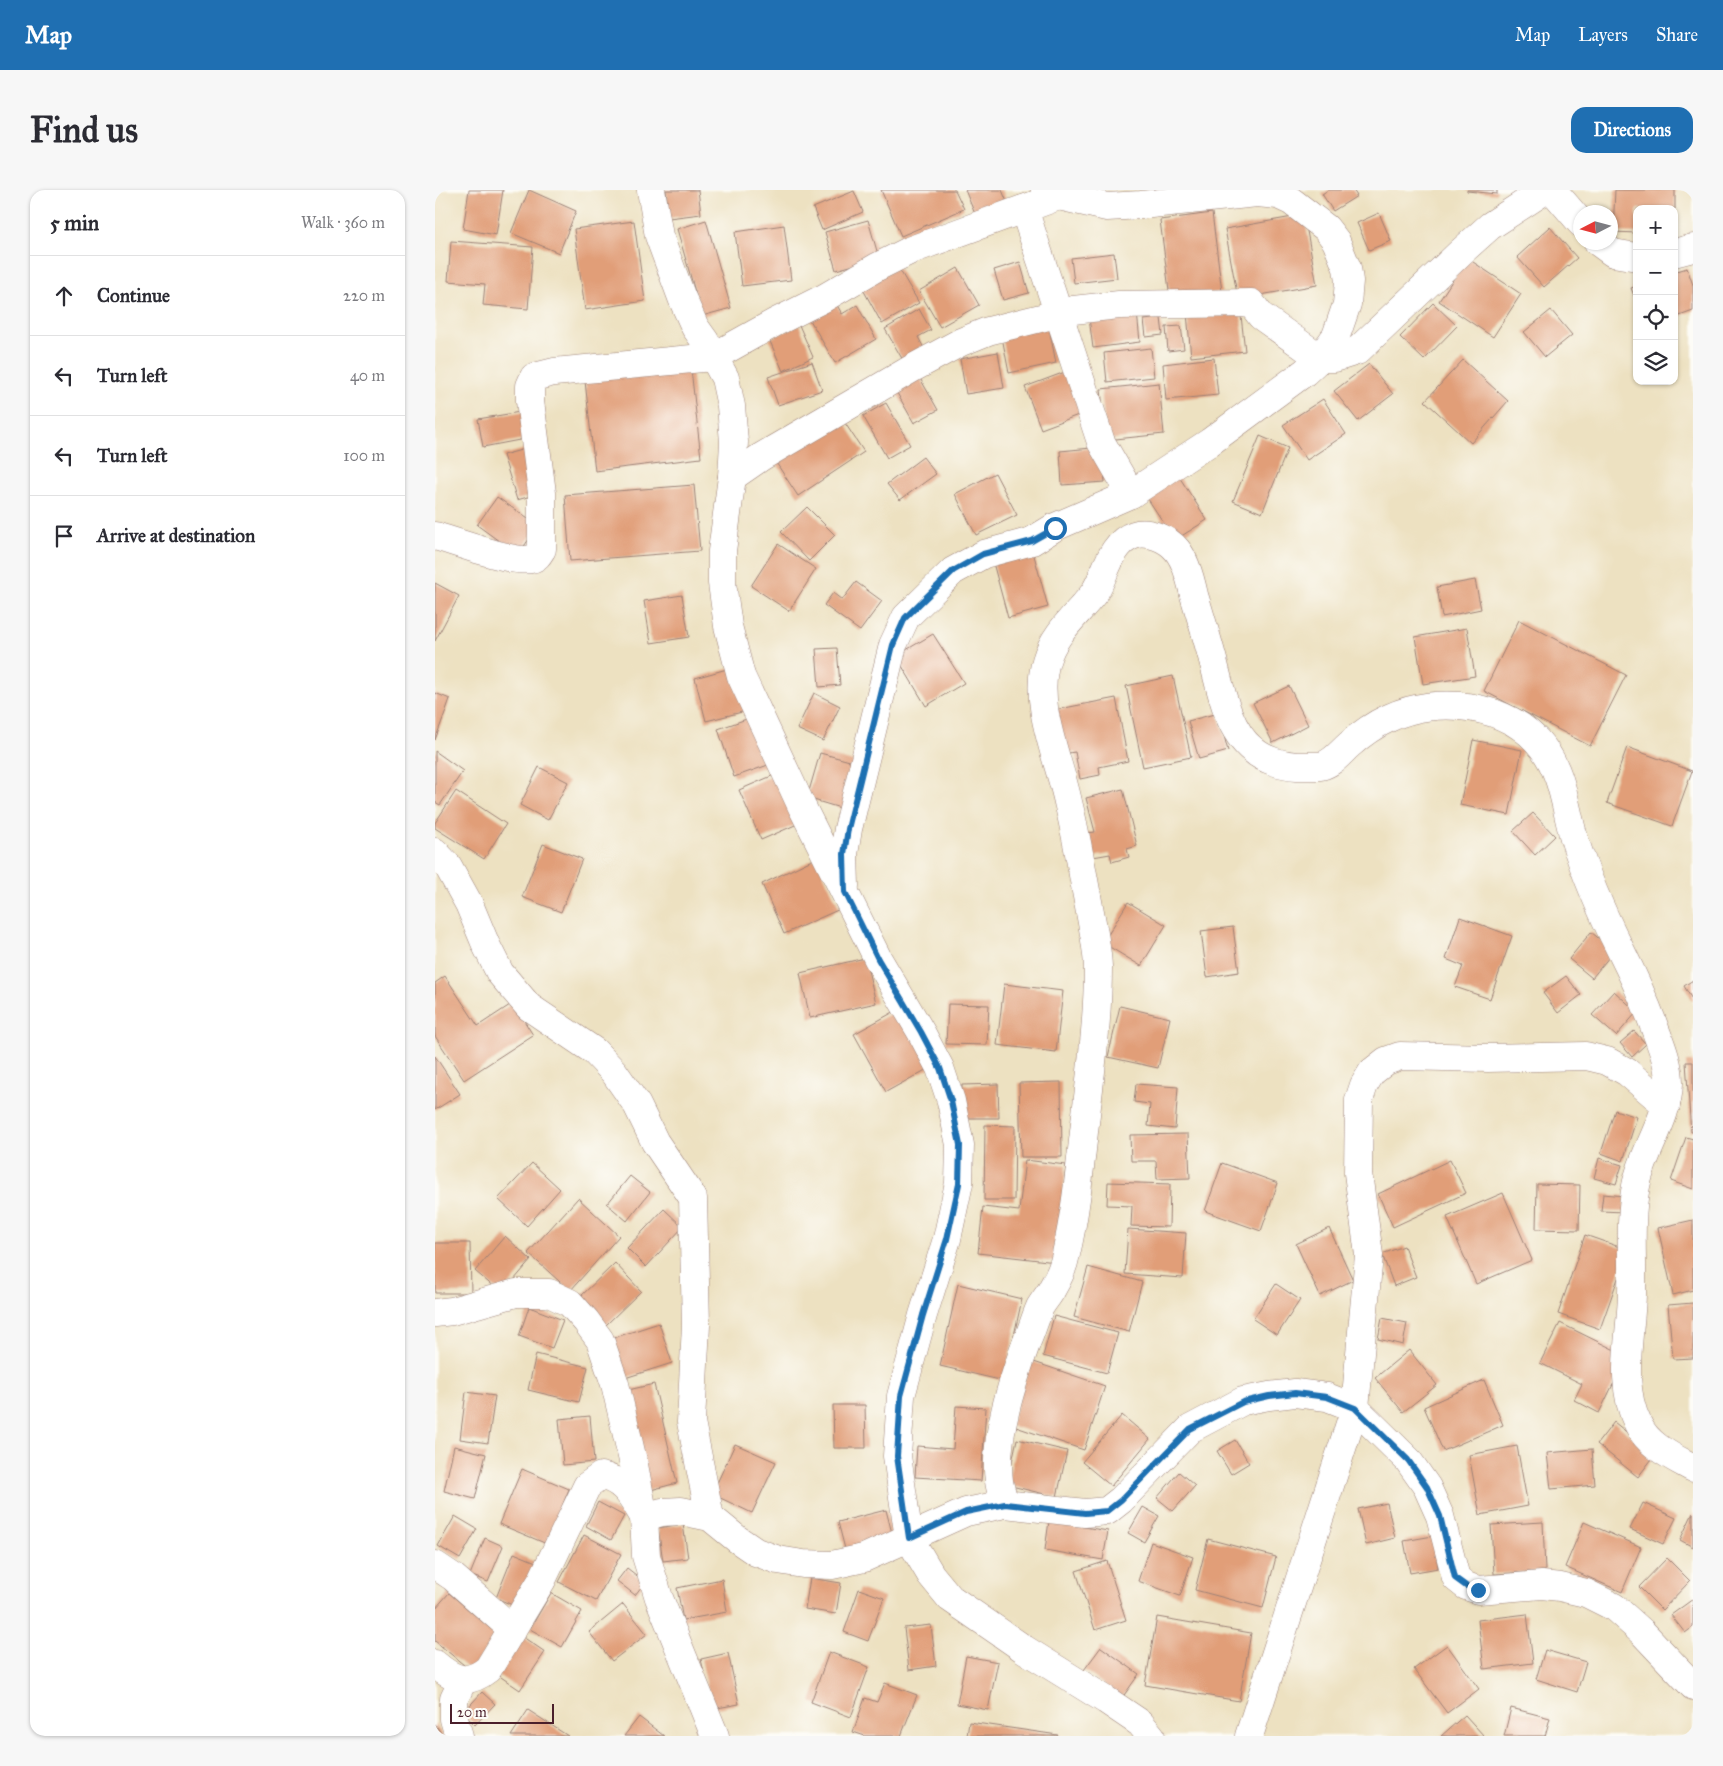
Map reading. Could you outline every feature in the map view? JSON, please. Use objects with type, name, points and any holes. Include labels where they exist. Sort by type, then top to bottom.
[{"type":"street","points":[[651,190],[659,236],[695,326],[725,378],[731,406],[734,442],[732,476],[722,551],[722,583],[728,626],[741,676],[802,807],[878,959],[940,1068],[951,1101],[960,1145],[959,1184],[947,1239],[923,1315],[901,1396],[897,1456],[909,1538],[931,1575],[950,1598],[1024,1649],[1106,1700],[1139,1723],[1151,1736]]},
{"type":"street","points":[[732,476],[848,406],[961,342],[988,331],[1073,310],[1119,306],[1251,303],[1261,316],[1320,358],[1335,358],[1357,351],[1490,226],[1545,190]]},
{"type":"street","points":[[1554,190],[1555,194],[1573,214]]},
{"type":"street","points":[[435,536],[505,558],[529,560],[538,556],[542,549],[542,493],[530,401],[530,386],[534,377],[554,372],[713,357],[911,250],[1024,209],[1052,193],[1107,207],[1257,193],[1278,195],[1291,201],[1309,201],[1326,228],[1337,241],[1347,268],[1349,281],[1347,304],[1336,336],[1320,358],[1305,372],[1218,436],[1131,494],[1055,528],[1032,541],[983,554],[953,571],[905,618],[893,645],[848,829],[844,854],[845,892]]},
{"type":"street","points":[[1024,209],[1101,442],[1131,494]]},
{"type":"street","points":[[1678,252],[1693,248]]},
{"type":"street","points":[[1609,250],[1613,253],[1633,256]]},
{"type":"street","points":[[1005,1504],[999,1481],[999,1450],[1006,1410],[1012,1381],[1040,1308],[1055,1286],[1065,1262],[1075,1210],[1096,1026],[1098,960],[1068,799],[1044,710],[1044,665],[1051,648],[1067,623],[1097,589],[1107,563],[1119,545],[1132,535],[1147,534],[1160,537],[1177,549],[1189,575],[1220,692],[1241,738],[1255,753],[1279,764],[1320,766],[1335,759],[1353,741],[1388,718],[1415,709],[1466,705],[1493,713],[1519,726],[1543,747],[1561,782],[1572,831],[1587,876],[1605,918],[1641,990],[1666,1057],[1669,1084],[1666,1105],[1642,1164],[1635,1189],[1631,1252],[1631,1335],[1627,1363],[1629,1397],[1639,1429],[1658,1448],[1693,1468]]},
{"type":"street","points":[[435,852],[448,866],[469,904],[500,973],[529,1007],[594,1052],[614,1072],[637,1105],[655,1142],[693,1198],[695,1325],[691,1422],[711,1517]]},
{"type":"street","points":[[1249,1736],[1355,1408],[1369,1255],[1358,1172],[1359,1100],[1364,1085],[1372,1072],[1386,1061],[1399,1056],[1489,1058],[1586,1056],[1607,1061],[1627,1072],[1666,1105]]},
{"type":"street","points":[[435,1313],[516,1292],[549,1293],[570,1303],[600,1340],[615,1384],[644,1517],[646,1556],[659,1598],[715,1736]]},
{"type":"street","points":[[644,1517],[662,1512],[681,1511],[711,1517],[756,1552],[778,1560],[832,1566],[864,1558],[966,1512],[1005,1504],[1085,1513],[1107,1511],[1121,1500],[1190,1429],[1243,1402],[1295,1393],[1327,1397],[1355,1408],[1408,1460],[1427,1487],[1440,1516],[1455,1578],[1466,1586],[1478,1590],[1542,1585],[1586,1593],[1613,1607],[1642,1632],[1693,1686]]},
{"type":"street","points":[[435,1664],[444,1671],[463,1680],[477,1678],[488,1669],[542,1580],[587,1486],[593,1480],[601,1476],[608,1477],[629,1491],[644,1517]]},
{"type":"street","points":[[435,1565],[453,1577],[512,1629]]},
{"type":"street","points":[[459,1736],[455,1720],[454,1699],[463,1680]]},
{"type":"building","points":[[469,190],[503,190],[496,235],[463,229]]},
{"type":"building","points":[[529,190],[576,211],[559,253],[511,233]]},
{"type":"building","points":[[666,190],[698,190],[701,214],[669,218]]},
{"type":"building","points":[[881,190],[955,190],[964,209],[901,236]]},
{"type":"building","points":[[965,190],[1002,190],[1007,202],[975,214]]},
{"type":"building","points":[[1328,190],[1353,190],[1357,196],[1333,211],[1322,194]]},
{"type":"building","points":[[1497,190],[1497,194],[1467,191]]},
{"type":"building","points":[[1615,190],[1675,190],[1675,205],[1633,205],[1633,233],[1618,232],[1618,205],[1614,205]]},
{"type":"building","points":[[854,191],[863,212],[822,230],[813,208]]},
{"type":"building","points":[[1212,213],[1222,292],[1170,298],[1160,220]]},
{"type":"building","points":[[1379,213],[1391,241],[1369,250],[1357,223]]},
{"type":"building","points":[[1304,215],[1317,285],[1238,299],[1225,229]]},
{"type":"building","points":[[706,220],[731,308],[702,316],[677,229]]},
{"type":"building","points":[[868,220],[879,258],[836,270],[825,232]]},
{"type":"building","points":[[634,221],[645,301],[585,310],[574,229]]},
{"type":"building","points":[[784,225],[791,280],[742,286],[735,232]]},
{"type":"building","points":[[1550,227],[1577,258],[1544,287],[1517,257]]},
{"type":"building","points":[[451,241],[533,247],[528,309],[483,305],[485,284],[448,281]]},
{"type":"building","points":[[1114,253],[1117,278],[1074,283],[1071,258]]},
{"type":"building","points":[[1467,258],[1521,294],[1493,337],[1439,301]]},
{"type":"building","points":[[895,262],[919,303],[882,324],[859,282]]},
{"type":"building","points":[[1020,262],[1029,293],[1003,300],[994,270]]},
{"type":"building","points":[[958,268],[979,305],[940,327],[919,291]]},
{"type":"building","points":[[1687,268],[1693,285],[1693,311],[1678,317],[1678,295],[1678,271]]},
{"type":"building","points":[[833,298],[842,314],[857,305],[876,339],[835,363],[806,313]]},
{"type":"building","points":[[1433,303],[1457,326],[1424,360],[1400,337]]},
{"type":"building","points":[[1240,307],[1245,351],[1191,357],[1187,313]]},
{"type":"building","points":[[919,309],[931,330],[918,337],[925,350],[904,362],[885,329]]},
{"type":"building","points":[[1551,310],[1572,335],[1545,357],[1524,332]]},
{"type":"building","points":[[1137,312],[1140,342],[1093,348],[1089,318]]},
{"type":"building","points":[[1161,318],[1163,335],[1146,337],[1144,320]]},
{"type":"building","points":[[1048,323],[1056,363],[1009,373],[1001,332]]},
{"type":"building","points":[[799,325],[813,357],[783,371],[769,339]]},
{"type":"building","points":[[1181,326],[1184,349],[1168,351],[1166,327]]},
{"type":"building","points":[[1151,348],[1154,377],[1107,382],[1104,353]]},
{"type":"building","points":[[998,352],[1004,388],[966,394],[960,359]]},
{"type":"building","points":[[1214,358],[1218,395],[1166,400],[1163,364]]},
{"type":"building","points":[[690,360],[701,458],[595,471],[584,372]]},
{"type":"building","points":[[1463,360],[1508,401],[1471,443],[1425,401]]},
{"type":"building","points":[[812,362],[822,390],[778,405],[768,377]]},
{"type":"building","points":[[1369,364],[1393,394],[1358,421],[1334,391]]},
{"type":"building","points":[[1065,372],[1081,414],[1041,429],[1025,387]]},
{"type":"building","points":[[917,373],[938,410],[914,423],[893,386]]},
{"type":"building","points":[[1159,383],[1164,434],[1106,440],[1101,389]]},
{"type":"building","points":[[1323,399],[1346,434],[1307,460],[1283,425]]},
{"type":"building","points":[[886,403],[910,445],[887,458],[863,416]]},
{"type":"building","points":[[526,411],[530,438],[483,447],[478,419]]},
{"type":"building","points":[[839,414],[864,452],[798,496],[773,458]]},
{"type":"building","points":[[1260,436],[1288,448],[1262,513],[1233,501]]},
{"type":"building","points":[[1102,447],[1105,482],[1062,485],[1060,451]]},
{"type":"building","points":[[525,449],[538,494],[517,500],[503,455]]},
{"type":"building","points":[[923,457],[936,474],[900,500],[887,484]]},
{"type":"building","points":[[995,473],[1017,515],[976,535],[955,494]]},
{"type":"building","points":[[1178,475],[1207,520],[1175,540],[1146,496]]},
{"type":"building","points":[[694,485],[700,551],[570,561],[565,495]]},
{"type":"building","points":[[497,497],[538,526],[518,555],[477,525]]},
{"type":"building","points":[[807,507],[835,535],[809,561],[781,532]]},
{"type":"building","points":[[778,544],[816,569],[789,611],[751,586]]},
{"type":"building","points":[[1032,548],[1048,607],[1008,618],[992,559]]},
{"type":"building","points":[[1475,580],[1481,609],[1442,617],[1437,587]]},
{"type":"building","points":[[856,582],[882,601],[860,631],[824,605],[833,593],[842,600]]},
{"type":"building","points":[[435,583],[459,596],[435,641]]},
{"type":"building","points":[[682,595],[689,637],[651,643],[644,601]]},
{"type":"building","points":[[1519,620],[1626,675],[1590,746],[1484,691]]},
{"type":"building","points":[[1467,628],[1475,676],[1423,684],[1415,637]]},
{"type":"building","points":[[933,634],[964,683],[926,706],[896,656]]},
{"type":"building","points":[[837,648],[840,685],[819,687],[816,649]]},
{"type":"building","points":[[734,667],[746,711],[706,721],[695,678]]},
{"type":"building","points":[[1173,676],[1191,757],[1143,767],[1126,686]]},
{"type":"building","points":[[1289,686],[1308,725],[1273,743],[1253,703]]},
{"type":"building","points":[[435,693],[450,699],[435,740]]},
{"type":"building","points":[[814,693],[840,706],[823,741],[797,729]]},
{"type":"building","points":[[1116,698],[1128,761],[1099,767],[1100,775],[1080,779],[1075,752],[1062,754],[1054,710]]},
{"type":"building","points":[[1218,713],[1228,751],[1199,759],[1188,721]]},
{"type":"building","points":[[755,716],[771,764],[734,777],[718,729]]},
{"type":"building","points":[[1473,740],[1522,750],[1509,815],[1460,805]]},
{"type":"building","points":[[1627,747],[1692,771],[1672,826],[1607,803]]},
{"type":"building","points":[[435,751],[463,771],[440,805],[435,802]]},
{"type":"building","points":[[820,753],[861,764],[847,810],[807,798]]},
{"type":"building","points":[[539,767],[568,782],[548,820],[520,805]]},
{"type":"building","points":[[781,772],[802,822],[761,840],[739,790]]},
{"type":"building","points":[[1123,789],[1137,846],[1127,849],[1129,857],[1112,862],[1110,854],[1093,857],[1087,833],[1095,832],[1086,798]]},
{"type":"building","points":[[456,791],[506,824],[484,859],[435,828],[435,823]]},
{"type":"building","points":[[1533,813],[1555,836],[1535,855],[1513,831]]},
{"type":"building","points":[[543,844],[582,859],[561,912],[522,897]]},
{"type":"building","points":[[816,858],[840,909],[784,934],[762,884]]},
{"type":"building","points":[[1128,902],[1166,925],[1141,966],[1103,943]]},
{"type":"building","points":[[1460,917],[1512,936],[1490,999],[1455,987],[1463,966],[1446,959]]},
{"type":"building","points":[[1233,927],[1239,972],[1207,977],[1201,931]]},
{"type":"building","points":[[1591,932],[1614,951],[1592,978],[1569,959]]},
{"type":"building","points":[[865,958],[876,1003],[810,1018],[800,973]]},
{"type":"building","points":[[445,976],[478,1026],[513,1003],[533,1035],[464,1080],[435,1036],[435,983]]},
{"type":"building","points":[[1566,976],[1581,995],[1558,1013],[1543,993]]},
{"type":"building","points":[[1693,980],[1693,1001],[1684,986]]},
{"type":"building","points":[[1004,984],[1063,991],[1056,1052],[997,1045]]},
{"type":"building","points":[[1614,991],[1637,1012],[1616,1036],[1592,1015]]},
{"type":"building","points":[[948,1004],[989,1005],[987,1045],[946,1044]]},
{"type":"building","points":[[1120,1006],[1170,1018],[1158,1068],[1108,1057]]},
{"type":"building","points":[[899,1009],[931,1067],[886,1092],[854,1034]]},
{"type":"building","points":[[1634,1031],[1646,1044],[1632,1057],[1620,1043]]},
{"type":"building","points":[[435,1056],[460,1094],[435,1110]]},
{"type":"building","points":[[1686,1062],[1693,1062],[1693,1132],[1691,1132]]},
{"type":"building","points":[[1061,1082],[1062,1157],[1021,1157],[1019,1083]]},
{"type":"building","points":[[998,1084],[999,1118],[962,1118],[962,1085]]},
{"type":"building","points":[[1136,1084],[1178,1087],[1175,1129],[1148,1126],[1150,1104],[1134,1102]]},
{"type":"building","points":[[1615,1110],[1637,1117],[1623,1161],[1601,1153]]},
{"type":"building","points":[[985,1125],[1015,1126],[1014,1200],[984,1200]]},
{"type":"building","points":[[1188,1134],[1190,1178],[1157,1179],[1156,1161],[1131,1161],[1130,1135]]},
{"type":"building","points":[[1686,1137],[1693,1139],[1693,1189],[1671,1181]]},
{"type":"building","points":[[1599,1158],[1622,1165],[1616,1184],[1594,1178]]},
{"type":"building","points":[[1025,1160],[1066,1165],[1056,1262],[978,1253],[983,1207],[1019,1211]]},
{"type":"building","points":[[1450,1160],[1466,1193],[1393,1227],[1378,1194]]},
{"type":"building","points":[[532,1163],[560,1189],[527,1226],[498,1199]]},
{"type":"building","points":[[1222,1163],[1278,1183],[1261,1231],[1205,1211]]},
{"type":"building","points":[[630,1176],[650,1192],[627,1221],[607,1204]]},
{"type":"building","points":[[1108,1182],[1170,1184],[1169,1227],[1131,1226],[1132,1206],[1107,1205]]},
{"type":"building","points":[[1537,1184],[1580,1185],[1579,1230],[1536,1229]]},
{"type":"building","points":[[1503,1193],[1532,1260],[1476,1284],[1447,1217]]},
{"type":"building","points":[[1603,1194],[1625,1196],[1624,1212],[1601,1211]]},
{"type":"building","points":[[578,1198],[619,1236],[570,1291],[528,1253]]},
{"type":"building","points":[[664,1209],[683,1227],[646,1267],[627,1248]]},
{"type":"building","points":[[1693,1220],[1693,1290],[1673,1295],[1658,1228]]},
{"type":"building","points":[[1329,1228],[1353,1280],[1320,1296],[1296,1244]]},
{"type":"building","points":[[1128,1229],[1186,1233],[1183,1278],[1125,1274]]},
{"type":"building","points":[[1585,1235],[1628,1250],[1600,1329],[1558,1314]]},
{"type":"building","points":[[505,1236],[531,1260],[502,1294],[475,1271]]},
{"type":"building","points":[[435,1243],[470,1243],[471,1293],[435,1293]]},
{"type":"building","points":[[1404,1246],[1416,1277],[1394,1286],[1382,1254]]},
{"type":"building","points":[[615,1263],[641,1291],[606,1325],[579,1298]]},
{"type":"building","points":[[1088,1267],[1142,1282],[1129,1332],[1074,1317]]},
{"type":"building","points":[[958,1284],[1022,1299],[1004,1381],[940,1366]]},
{"type":"building","points":[[1276,1284],[1300,1300],[1277,1335],[1253,1319]]},
{"type":"building","points":[[1693,1303],[1693,1358],[1673,1359],[1668,1305]]},
{"type":"building","points":[[529,1307],[563,1320],[552,1348],[519,1336]]},
{"type":"building","points":[[1054,1316],[1118,1333],[1107,1373],[1043,1356]]},
{"type":"building","points":[[1382,1318],[1407,1323],[1403,1345],[1378,1339]]},
{"type":"building","points":[[659,1323],[672,1363],[625,1378],[613,1338]]},
{"type":"building","points":[[1560,1323],[1627,1356],[1599,1413],[1574,1400],[1582,1384],[1540,1363]]},
{"type":"building","points":[[1409,1350],[1437,1385],[1403,1412],[1375,1378]]},
{"type":"building","points":[[536,1354],[588,1367],[579,1402],[528,1390]]},
{"type":"building","points":[[1031,1361],[1105,1386],[1084,1450],[1010,1425]]},
{"type":"building","points":[[1484,1380],[1503,1425],[1443,1451],[1424,1407]]},
{"type":"building","points":[[654,1384],[677,1483],[647,1491],[624,1391]]},
{"type":"building","points":[[466,1392],[495,1396],[488,1443],[460,1439]]},
{"type":"building","points":[[833,1405],[865,1405],[866,1448],[834,1448]]},
{"type":"building","points":[[956,1406],[986,1408],[981,1481],[915,1477],[917,1446],[953,1449]]},
{"type":"building","points":[[1122,1415],[1150,1439],[1111,1486],[1082,1462]]},
{"type":"building","points":[[590,1416],[594,1462],[563,1465],[559,1419]]},
{"type":"building","points":[[1614,1422],[1655,1455],[1638,1477],[1597,1444]]},
{"type":"building","points":[[1017,1439],[1067,1451],[1057,1497],[1007,1485]]},
{"type":"building","points":[[1235,1440],[1249,1463],[1231,1474],[1217,1451]]},
{"type":"building","points":[[735,1444],[776,1462],[752,1513],[712,1494]]},
{"type":"building","points":[[454,1446],[486,1454],[475,1499],[444,1491]]},
{"type":"building","points":[[1517,1446],[1528,1506],[1480,1515],[1469,1455]]},
{"type":"building","points":[[1592,1449],[1595,1485],[1551,1489],[1547,1453]]},
{"type":"building","points":[[522,1469],[569,1489],[547,1544],[499,1524]]},
{"type":"building","points":[[1179,1472],[1195,1486],[1173,1511],[1157,1498]]},
{"type":"building","points":[[598,1502],[624,1516],[611,1540],[586,1526]]},
{"type":"building","points":[[1387,1503],[1395,1538],[1366,1545],[1358,1509]]},
{"type":"building","points":[[1643,1503],[1676,1518],[1663,1544],[1630,1529]]},
{"type":"building","points":[[1143,1507],[1159,1516],[1144,1542],[1128,1533]]},
{"type":"building","points":[[886,1510],[893,1537],[845,1549],[838,1522]]},
{"type":"building","points":[[1693,1513],[1693,1547],[1680,1540]]},
{"type":"building","points":[[455,1516],[477,1529],[460,1559],[438,1546]]},
{"type":"building","points":[[1049,1521],[1108,1531],[1103,1560],[1045,1550]]},
{"type":"building","points":[[1543,1522],[1545,1571],[1494,1574],[1491,1525]]},
{"type":"building","points":[[1584,1522],[1641,1547],[1622,1592],[1565,1567]]},
{"type":"building","points":[[683,1524],[688,1558],[663,1561],[658,1528]]},
{"type":"building","points":[[584,1535],[621,1554],[596,1601],[559,1582]]},
{"type":"building","points":[[1433,1536],[1438,1568],[1410,1573],[1404,1541]]},
{"type":"building","points":[[485,1538],[503,1546],[488,1582],[470,1575]]},
{"type":"building","points":[[1208,1539],[1276,1557],[1263,1608],[1195,1590]]},
{"type":"building","points":[[1151,1542],[1193,1557],[1180,1596],[1138,1581]]},
{"type":"building","points":[[514,1553],[536,1562],[517,1607],[496,1598]]},
{"type":"building","points":[[1667,1558],[1690,1581],[1662,1610],[1639,1587]]},
{"type":"building","points":[[1107,1561],[1126,1620],[1095,1630],[1076,1571]]},
{"type":"building","points":[[627,1568],[645,1582],[635,1595],[617,1581]]},
{"type":"building","points":[[810,1578],[841,1583],[836,1614],[805,1609]]},
{"type":"building","points":[[722,1579],[727,1612],[683,1620],[677,1588]]},
{"type":"building","points":[[859,1589],[884,1598],[868,1641],[844,1632]]},
{"type":"building","points":[[449,1593],[498,1635],[470,1670],[435,1641],[435,1609]]},
{"type":"building","points":[[551,1593],[582,1611],[562,1647],[530,1629]]},
{"type":"building","points":[[1693,1599],[1693,1627],[1685,1633],[1671,1615]]},
{"type":"building","points":[[623,1604],[647,1634],[612,1661],[589,1632]]},
{"type":"building","points":[[1527,1614],[1533,1663],[1484,1669],[1478,1620]]},
{"type":"building","points":[[1157,1617],[1251,1633],[1239,1701],[1145,1685]]},
{"type":"building","points":[[931,1625],[936,1666],[909,1670],[904,1628]]},
{"type":"building","points":[[523,1637],[545,1652],[520,1690],[498,1675]]},
{"type":"building","points":[[1447,1645],[1479,1689],[1447,1713],[1414,1669]]},
{"type":"building","points":[[1101,1647],[1139,1674],[1122,1698],[1084,1670]]},
{"type":"building","points":[[1545,1650],[1586,1662],[1577,1692],[1536,1679]]},
{"type":"building","points":[[829,1652],[869,1667],[851,1717],[811,1702]]},
{"type":"building","points":[[728,1653],[739,1704],[712,1709],[701,1659]]},
{"type":"building","points":[[966,1656],[998,1662],[988,1710],[957,1704]]},
{"type":"building","points":[[885,1683],[917,1695],[901,1736],[865,1736],[853,1732],[865,1698],[877,1702]]},
{"type":"building","points":[[482,1692],[495,1704],[475,1725],[463,1713]]},
{"type":"building","points":[[1511,1708],[1550,1718],[1545,1736],[1504,1736]]},
{"type":"building","points":[[528,1710],[568,1736],[511,1736]]},
{"type":"building","points":[[1465,1715],[1484,1736],[1441,1736]]},
{"type":"building","points":[[639,1717],[664,1736],[624,1736]]},
{"type":"building","points":[[969,1722],[1058,1735],[1058,1736],[967,1736]]},
{"type":"building","points":[[435,1724],[443,1736],[435,1736]]},
{"type":"route","points":[[1055,528],[1032,541],[983,554],[953,571],[905,618],[893,645],[848,829],[844,854],[845,892],[878,959],[940,1068],[951,1101],[960,1145],[959,1184],[947,1239],[923,1315],[901,1396],[897,1456],[909,1538],[966,1512],[1005,1504],[1085,1513],[1107,1511],[1121,1500],[1190,1429],[1243,1402],[1295,1393],[1327,1397],[1355,1408],[1408,1460],[1427,1487],[1440,1516],[1455,1578],[1466,1586],[1478,1590]]}]
